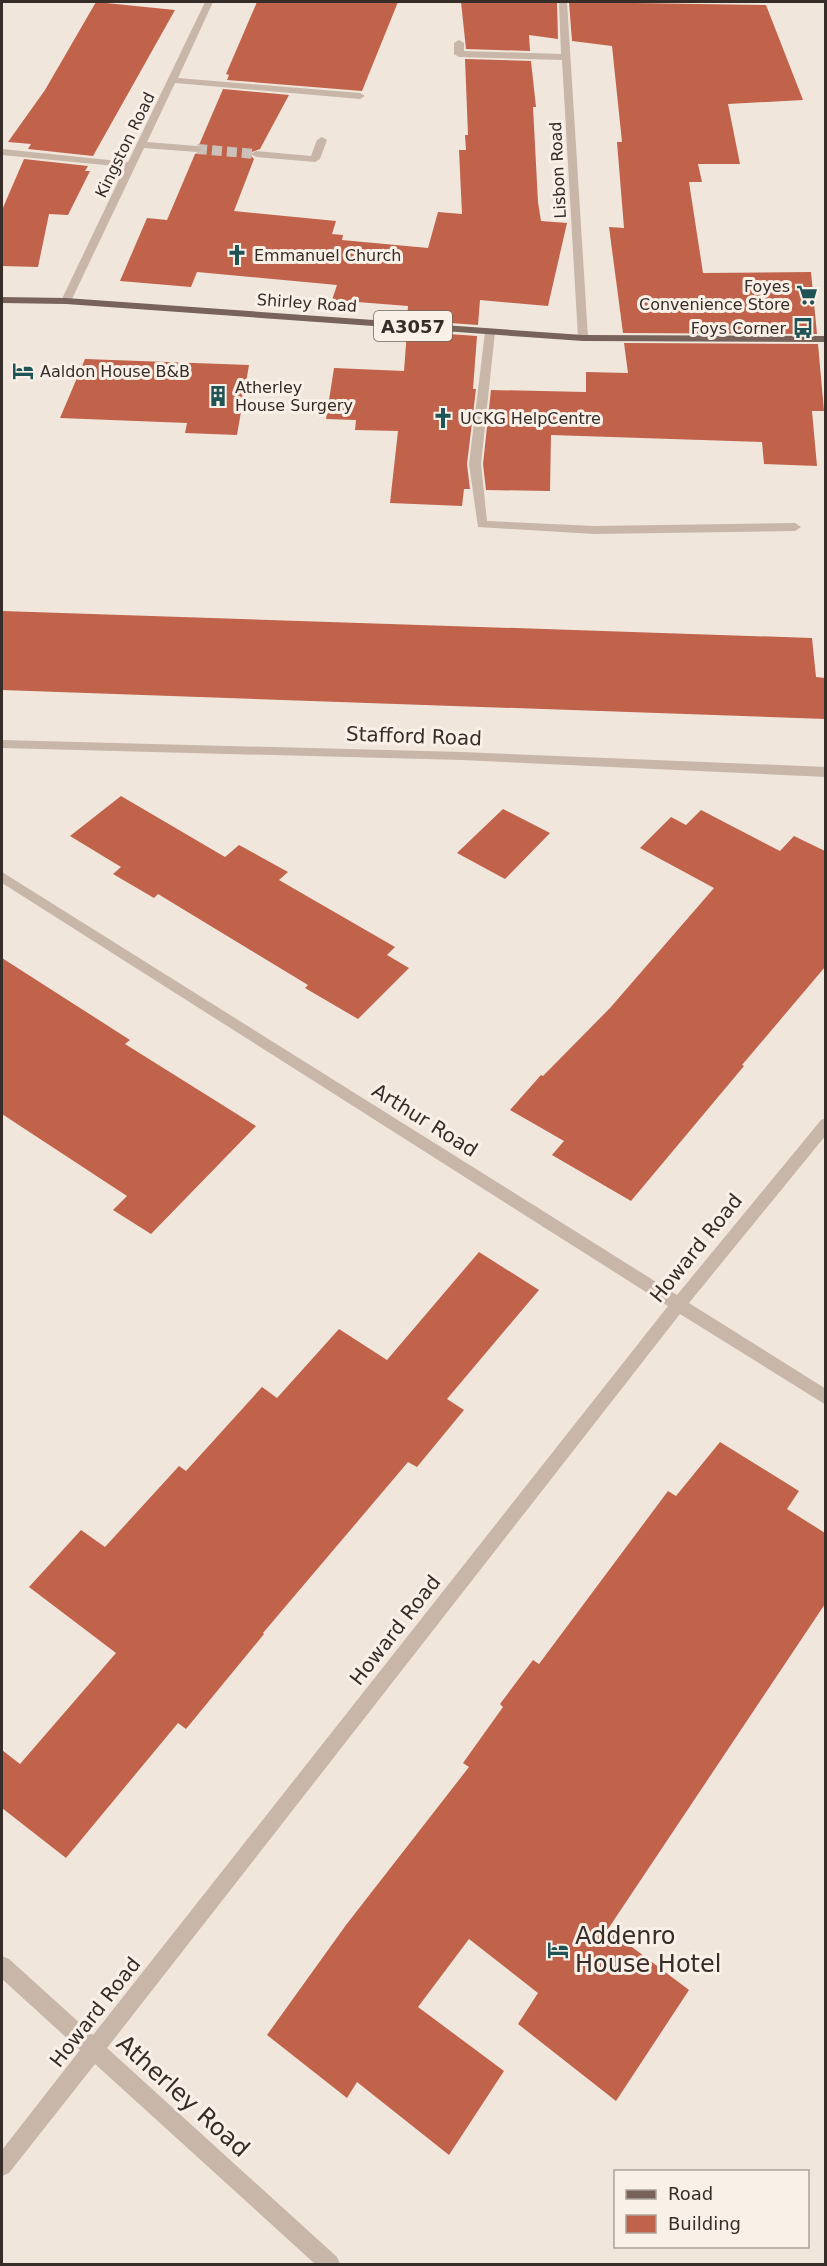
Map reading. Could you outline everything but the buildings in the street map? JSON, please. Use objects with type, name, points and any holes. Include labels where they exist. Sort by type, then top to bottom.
[{"type":"main road","name":"Shirley Road","points":[[2,300],[66,301],[583,338],[825,339]]},
{"type":"street","name":"Kingston Road","points":[[66,301],[209,2]]},
{"type":"street","name":"Lisbon Road","points":[[562,2],[583,338]]},
{"type":"street","points":[[459,42],[459,54],[566,57]]},
{"type":"street","points":[[172,80],[360,96]]},
{"type":"street","points":[[256,154],[315,159],[322,140]]},
{"type":"street","points":[[142,145],[197,149]]},
{"type":"street","points":[[2,152],[133,165]]},
{"type":"street","points":[[490,332],[475,464],[482,524],[594,530],[795,527]]},
{"type":"street","name":"Stafford Road","points":[[2,744],[462,756],[825,772]]},
{"type":"street","name":"Arthur Road","points":[[2,878],[825,1398]]},
{"type":"street","name":"Howard Road","points":[[2,2166],[679,1304],[825,1124]]},
{"type":"street","name":"Atherley Road","points":[[2,1966],[330,2265]]},
{"type":"tunnel","points":[[197,149],[256,154]]},
{"type":"place","name":"Emmanuel Church","points":[[237,255]]},
{"type":"place","name":"Foyes Convenience Store","points":[[807,295]]},
{"type":"place","name":"Foys Corner","points":[[803,328]]},
{"type":"place","name":"Aaldon House B&B","points":[[23,371]]},
{"type":"place","name":"Atherley House Surgery","points":[[218,396]]},
{"type":"place","name":"UCKG HelpCentre","points":[[443,418]]},
{"type":"place","name":"Addenro House Hotel","points":[[558,1950]]}]
